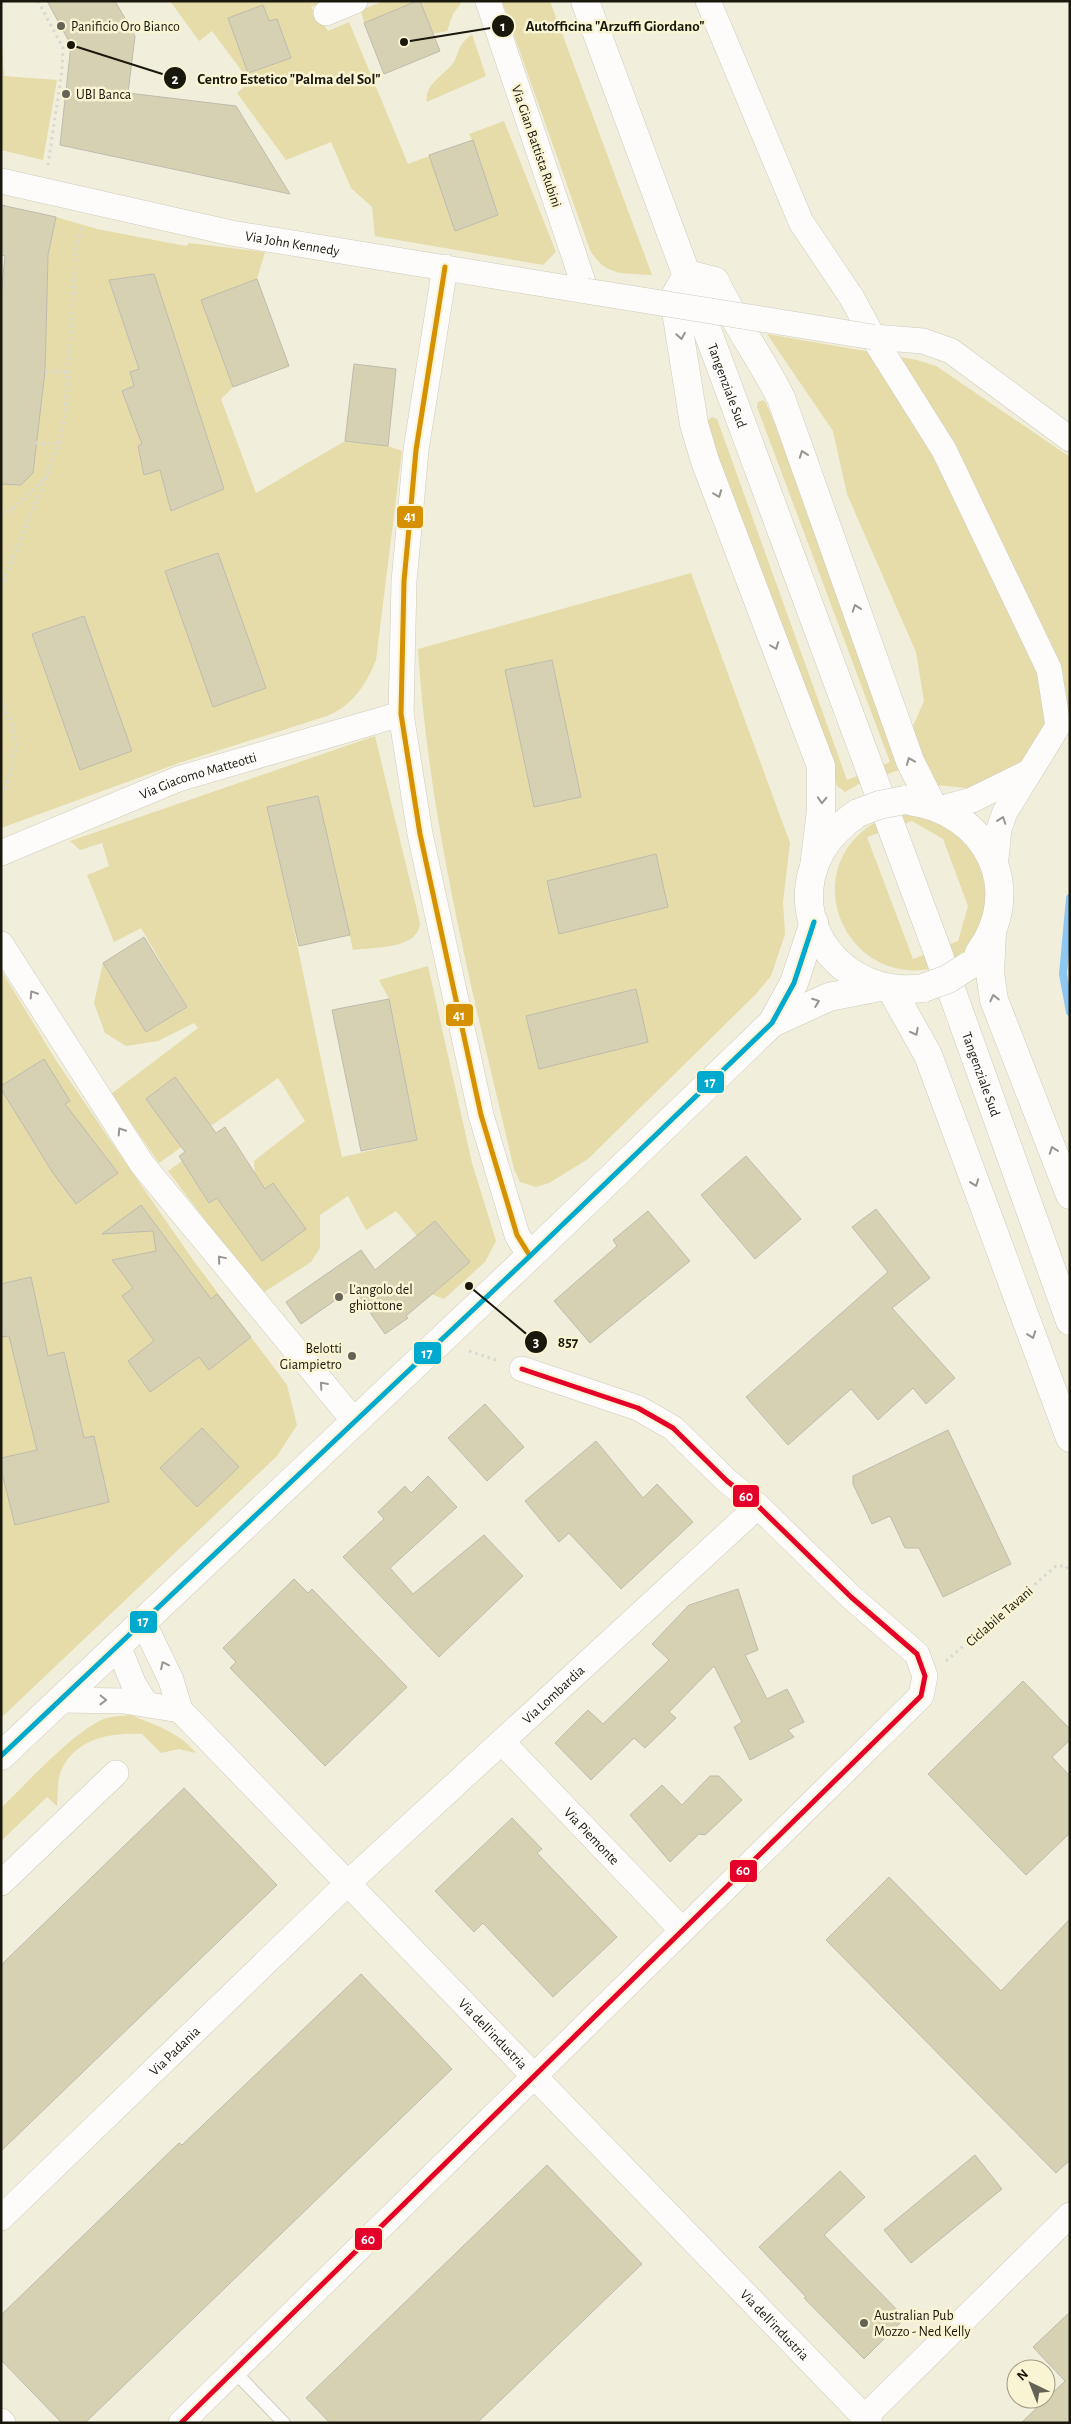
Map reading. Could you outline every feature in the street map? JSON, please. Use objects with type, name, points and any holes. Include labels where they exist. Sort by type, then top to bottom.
[{"type":"main road","name":"Tangenziale Sud","points":[[585,1],[892,828],[1070,1321]]},
{"type":"main road","points":[[936,807],[910,761],[781,398],[768,372],[737,325],[714,281],[687,274],[674,298],[694,424],[705,461],[821,766],[821,810],[810,890],[814,922],[821,941],[844,969],[858,978],[891,989],[928,1055],[1070,1438]]},
{"type":"main road","points":[[814,867],[821,852],[837,830],[858,813],[879,804],[904,800],[936,807],[956,816],[974,832],[989,852],[995,868],[999,903],[992,932],[990,973],[994,1000],[1070,1195]]},
{"type":"main road","points":[[1,1756],[446,1336],[772,1023],[794,983],[814,922]]},
{"type":"main road","points":[[772,1023],[829,997],[891,989],[924,988],[939,984],[957,974],[976,957],[992,932]]},
{"type":"street","points":[[326,13],[355,1]]},
{"type":"street","name":"Via Gian Battista Rubini","points":[[488,1],[586,291]]},
{"type":"street","points":[[708,1],[802,222],[852,298],[873,337],[944,450],[1049,669],[1064,723],[1009,804],[1001,821],[995,868]]},
{"type":"street","name":"Via John Kennedy","points":[[1,181],[231,233],[873,337],[923,341],[951,351],[1070,438]]},
{"type":"street","points":[[445,267],[416,450],[404,581],[401,714],[420,834],[481,1115],[517,1235],[530,1256]]},
{"type":"street","name":"Via Giacomo Matteotti","points":[[1,853],[178,780],[401,714]]},
{"type":"street","points":[[936,807],[972,800],[1031,771]]},
{"type":"street","points":[[1,944],[142,1164],[355,1422]]},
{"type":"street","points":[[180,2423],[921,1696],[925,1676],[917,1654],[851,1597],[758,1506],[728,1481],[672,1428],[638,1408],[522,1369]]},
{"type":"street","name":"Via Lombardia","points":[[348,1883],[758,1506]]},
{"type":"street","points":[[61,1700],[124,1701],[180,1710],[171,1680],[143,1622]]},
{"type":"street","points":[[118,1646],[134,1685],[146,1704]]},
{"type":"street","name":"Via dell'industria","points":[[180,1710],[868,2420]]},
{"type":"street","name":"Via Piemonte","points":[[502,1742],[682,1930]]},
{"type":"street","points":[[1,1883],[116,1773]]},
{"type":"street","name":"Via Padania","points":[[1,2218],[348,1883]]},
{"type":"street","points":[[868,2420],[1070,2215]]},
{"type":"lane","points":[[234,2371],[284,2423]]},
{"type":"path","points":[[38,1],[63,48],[54,130],[43,191]]},
{"type":"path","points":[[1,588],[58,444],[64,422],[76,254],[83,226]]},
{"type":"path","points":[[45,370],[68,372]]},
{"type":"path","points":[[36,443],[58,444]]},
{"type":"path","points":[[1,514],[12,510],[45,476]]},
{"type":"path","points":[[1,700],[11,722],[17,746],[5,790],[1,793]]},
{"type":"path","points":[[446,1336],[461,1348],[522,1369]]},
{"type":"path","name":"Ciclabile Tavani","points":[[925,1676],[954,1656],[1056,1566],[1066,1566],[1070,1574]]},
{"type":"shaded area","points":[[170,1],[324,1],[311,7],[328,31],[349,22],[408,164],[472,140],[469,134],[504,121],[556,252],[543,265],[375,236],[372,207],[351,188],[331,142],[286,160],[237,93],[250,82],[212,31],[199,41]]},
{"type":"shaded area","points":[[384,1],[417,1],[364,23],[361,10]]},
{"type":"shaded area","points":[[420,1],[461,1],[461,3],[453,14],[447,31],[433,34]]},
{"type":"shaded area","points":[[502,1],[550,1],[652,275],[616,272],[602,265],[590,250]]},
{"type":"shaded area","points":[[472,34],[486,76],[427,102],[427,95],[432,84],[455,60],[462,44]]},
{"type":"shaded area","points":[[2,48],[4,76],[57,80],[43,160],[1,150]]},
{"type":"shaded area","points":[[56,217],[97,229],[186,246],[189,243],[265,252],[257,279],[201,300],[233,387],[221,399],[256,493],[345,441],[388,446],[402,451],[376,660],[363,686],[351,700],[327,716],[179,763],[1,828],[1,484],[21,485],[33,473],[45,371],[48,255]],"holes":[[[154,274],[224,489],[172,511],[160,470],[122,391],[134,386],[139,369],[109,280]],[[218,553],[266,688],[166,571]],[[84,616],[132,751],[80,770],[32,634]]]},
{"type":"shaded area","points":[[767,334],[917,360],[936,366],[1070,457],[1070,722],[1002,780],[975,789],[937,785],[910,733],[924,701],[916,652],[847,494],[833,431]]},
{"type":"shaded area","points":[[763,400],[783,443],[899,770],[859,784],[845,792],[837,786],[710,435],[707,421],[712,417],[717,419],[847,780],[890,762],[757,407],[758,402]]},
{"type":"shaded area","points":[[691,573],[790,843],[783,902],[785,934],[771,976],[755,995],[588,1159],[549,1183],[536,1187],[520,1182],[514,1169],[469,976],[455,911],[432,780],[418,649]]},
{"type":"shaded area","points":[[375,736],[420,923],[417,932],[412,938],[393,946],[353,950],[318,796],[268,808],[342,1157],[417,1140],[389,999],[379,980],[428,966],[472,1163],[496,1241],[485,1262],[444,1299],[431,1294],[470,1262],[435,1221],[417,1236],[396,1211],[366,1230],[348,1196],[320,1215],[320,1248],[311,1262],[261,1294],[168,1171],[182,1161],[209,1203],[255,1174],[254,1161],[305,1121],[278,1078],[159,1163],[111,1094],[198,1028],[194,1023],[158,1041],[126,1046],[105,1033],[94,1003],[103,963],[146,1032],[187,1007],[141,928],[114,942],[87,875],[109,866],[102,843],[80,850],[70,841]]},
{"type":"shaded area","points":[[906,813],[965,830],[994,883],[976,942],[958,958],[935,968],[905,970],[879,962],[858,946],[843,925],[836,900],[837,874],[847,849],[872,824]],"holes":[[[912,821],[943,839],[968,906],[958,941],[913,959],[867,837]]]},
{"type":"shaded area","points":[[1,970],[57,1062],[114,1146],[193,1260],[287,1385],[297,1425],[277,1456],[1,1718]]},
{"type":"shaded area","points":[[131,1715],[174,1734],[196,1753],[179,1749],[161,1753],[142,1734],[118,1734],[95,1739],[75,1751],[67,1760],[61,1771],[58,1783],[57,1806],[47,1797],[1,1841],[1,1808],[37,1772],[65,1746],[92,1725],[107,1718]]},
{"type":"building","points":[[47,1],[115,1],[135,36],[128,93],[236,106],[290,194],[60,145],[71,45]]},
{"type":"building","points":[[420,1],[440,51],[384,74],[364,23]]},
{"type":"building","points":[[263,5],[269,21],[277,19],[291,58],[248,73],[228,18]]},
{"type":"building","points":[[473,140],[498,215],[455,231],[429,155]]},
{"type":"building","points":[[1,205],[56,217],[48,255],[45,371],[33,473],[21,485],[1,484],[1,296],[5,256],[1,255]]},
{"type":"building","points":[[154,274],[224,489],[171,511],[160,470],[144,475],[138,446],[142,444],[122,391],[134,386],[130,372],[139,369],[109,280]]},
{"type":"building","points":[[257,279],[289,366],[233,387],[201,300]]},
{"type":"building","points":[[354,364],[396,369],[388,446],[345,441]]},
{"type":"building","points":[[218,553],[266,688],[213,707],[165,571]]},
{"type":"building","points":[[84,616],[132,751],[80,770],[32,634]]},
{"type":"building","points":[[552,660],[581,797],[534,807],[505,670]]},
{"type":"building","points":[[318,796],[350,935],[299,946],[267,807]]},
{"type":"building","points":[[656,854],[668,907],[559,934],[547,881]]},
{"type":"building","points":[[144,937],[187,1007],[146,1032],[103,963]]},
{"type":"building","points":[[636,989],[648,1042],[539,1069],[526,1016]]},
{"type":"building","points":[[389,999],[417,1140],[361,1151],[332,1010]]},
{"type":"building","points":[[44,1059],[70,1101],[65,1104],[118,1173],[76,1204],[53,1173],[1,1089],[1,1086]]},
{"type":"building","points":[[175,1077],[216,1133],[225,1127],[265,1189],[273,1183],[306,1229],[262,1261],[217,1198],[209,1203],[179,1156],[185,1152],[146,1099]]},
{"type":"building","points":[[746,1156],[801,1219],[755,1259],[701,1195]]},
{"type":"building","points":[[141,1205],[211,1299],[217,1294],[251,1337],[209,1370],[199,1357],[150,1392],[128,1361],[154,1341],[122,1296],[133,1288],[112,1260],[156,1251],[153,1231],[102,1234]]},
{"type":"building","points":[[876,1209],[930,1278],[892,1308],[955,1378],[926,1404],[913,1388],[878,1420],[851,1389],[788,1445],[746,1397],[888,1272],[852,1227]]},
{"type":"building","points":[[648,1211],[690,1261],[590,1343],[554,1301],[617,1246],[613,1240]]},
{"type":"building","points":[[435,1221],[470,1262],[406,1316],[408,1318],[385,1334],[353,1288],[301,1324],[286,1302],[361,1250],[375,1270]]},
{"type":"building","points":[[31,1277],[48,1356],[64,1352],[84,1438],[94,1436],[109,1502],[15,1525],[1,1469],[1,1458],[37,1450],[9,1336],[1,1337],[1,1284]]},
{"type":"building","points":[[485,1404],[524,1447],[487,1481],[448,1438]]},
{"type":"building","points":[[202,1428],[239,1467],[197,1507],[160,1468]]},
{"type":"building","points":[[948,1430],[1011,1564],[943,1597],[919,1548],[905,1548],[890,1516],[872,1524],[853,1484],[853,1476]]},
{"type":"building","points":[[596,1441],[643,1498],[657,1484],[693,1522],[621,1589],[569,1533],[559,1542],[525,1501]]},
{"type":"building","points":[[428,1476],[457,1507],[390,1568],[413,1594],[484,1535],[523,1576],[439,1657],[343,1557],[384,1519],[378,1512],[405,1486],[411,1493]]},
{"type":"building","points":[[294,1579],[308,1593],[312,1589],[407,1687],[325,1766],[230,1668],[236,1662],[223,1648]]},
{"type":"building","points":[[738,1589],[758,1650],[745,1655],[767,1699],[787,1689],[804,1722],[788,1730],[794,1737],[750,1760],[734,1727],[742,1722],[714,1666],[669,1712],[676,1718],[645,1748],[634,1738],[591,1780],[555,1743],[588,1710],[603,1724],[669,1660],[652,1644],[689,1605]]},
{"type":"building","points":[[1023,1681],[1070,1729],[1070,1740],[1052,1757],[1070,1776],[1070,1833],[1026,1875],[928,1774]]},
{"type":"building","points":[[710,1776],[719,1776],[742,1800],[705,1835],[699,1834],[670,1862],[630,1815],[662,1785],[682,1805]]},
{"type":"building","points":[[184,1788],[277,1885],[1,2151],[1,1965]]},
{"type":"building","points":[[512,1818],[542,1849],[537,1853],[617,1937],[553,1997],[483,1923],[474,1932],[435,1891]]},
{"type":"building","points":[[889,1877],[1001,1991],[1070,1919],[1070,2160],[1056,2173],[826,1940]]},
{"type":"building","points":[[361,1974],[452,2069],[85,2423],[62,2423],[1,2360],[1,2315],[179,2143],[182,2145]]},
{"type":"building","points":[[975,2155],[1002,2189],[911,2263],[884,2230]]},
{"type":"building","points":[[547,2165],[642,2264],[477,2423],[330,2423],[306,2398]]},
{"type":"building","points":[[840,2171],[865,2197],[824,2235],[905,2318],[864,2359],[804,2298],[806,2297],[759,2247]]},
{"type":"building","points":[[1070,2312],[1070,2423],[1021,2423],[1036,2409],[1056,2409],[1056,2390],[1065,2381],[1056,2371],[1056,2359],[1044,2359],[1033,2347]]},
{"type":"waterway","points":[[1070,898],[1063,974],[1070,1012]]},
{"type":"transit line","name":"41","points":[[445,267],[416,450],[404,581],[401,714],[420,834],[481,1115],[517,1235],[530,1256]]},
{"type":"transit line","name":"17","points":[[1,1756],[530,1256],[772,1023],[794,983],[814,922]]},
{"type":"transit line","name":"60","points":[[181,2423],[921,1696],[925,1676],[917,1654],[851,1597],[758,1506],[727,1481],[673,1428],[638,1408],[522,1369]]},
{"type":"place","name":"Panificio Oro Bianco","points":[[61,26]]},
{"type":"place","name":"Autofficina \"Arzuffi Giordano\"","points":[[404,42]]},
{"type":"place","name":"Centro Estetico \"Palma del Sol\"","points":[[71,45]]},
{"type":"place","name":"UBI Banca","points":[[66,94]]},
{"type":"place","name":"857","points":[[469,1286]]},
{"type":"place","name":"L'angolo del ghiottone","points":[[339,1297]]},
{"type":"place","name":"Belotti Giampietro","points":[[352,1356]]},
{"type":"place","name":"Australian Pub Mozzo - Ned Kelly","points":[[864,2323]]}]
